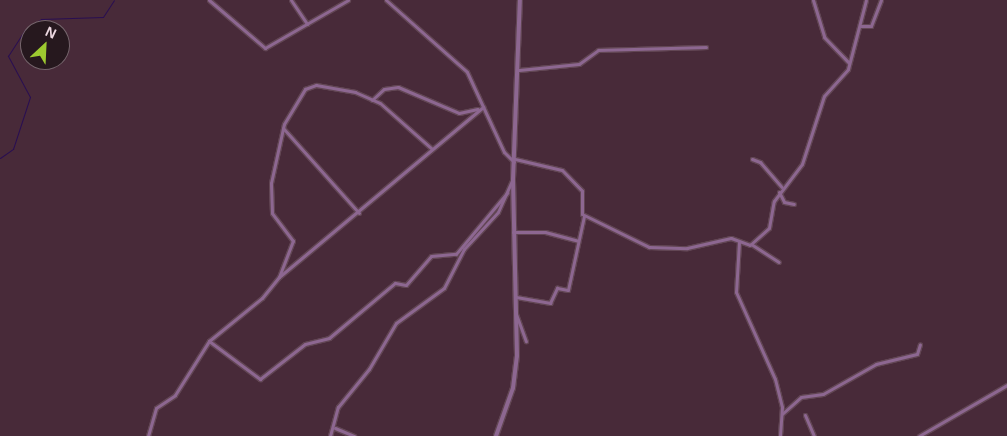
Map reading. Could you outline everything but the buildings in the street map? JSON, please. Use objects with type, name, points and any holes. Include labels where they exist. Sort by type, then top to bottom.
[{"type":"street","points":[[209,0],[263,47],[348,0]]},
{"type":"street","points":[[291,0],[307,24]]},
{"type":"street","points":[[386,0],[463,67],[504,152],[515,161],[566,173],[582,191],[579,206],[584,216],[653,248],[687,248],[731,238],[739,242],[751,244],[779,262]]},
{"type":"street","points":[[496,436],[513,388],[516,296],[513,179],[519,70],[520,0]]},
{"type":"street","points":[[813,0],[824,37],[849,63]]},
{"type":"street","points":[[751,244],[769,228],[771,207],[782,188],[801,167],[821,104],[849,63],[866,0]]},
{"type":"street","points":[[860,26],[871,26],[881,0]]},
{"type":"street","points":[[519,70],[579,64],[598,50],[706,47]]},
{"type":"street","points":[[279,276],[293,241],[272,211],[271,183],[283,128],[310,86],[352,91],[372,100],[432,149]]},
{"type":"street","points":[[372,100],[384,89],[398,87],[459,113],[479,109]]},
{"type":"street","points":[[148,436],[156,408],[175,395],[209,341],[262,298],[279,276],[359,213],[482,106]]},
{"type":"street","points":[[283,128],[359,213]]},
{"type":"street","points":[[752,159],[760,162],[782,188]]},
{"type":"street","points":[[330,436],[335,428],[338,407],[369,369],[396,323],[444,288],[464,249],[488,227],[513,179]]},
{"type":"street","points":[[209,341],[258,379],[305,344],[329,338],[395,283],[406,285],[429,258],[456,254],[507,192]]},
{"type":"street","points":[[779,192],[784,202],[794,204]]},
{"type":"street","points":[[516,296],[550,303],[556,288],[568,290],[584,216]]},
{"type":"street","points":[[513,232],[546,232],[578,241]]},
{"type":"street","points":[[739,242],[734,282],[737,297],[772,372],[782,414],[780,436]]},
{"type":"street","points":[[516,314],[526,341]]},
{"type":"street","points":[[782,414],[801,397],[823,394],[876,364],[917,354],[920,344]]},
{"type":"street","points":[[919,436],[1007,385]]},
{"type":"street","points":[[805,415],[814,436]]},
{"type":"street","points":[[335,428],[354,436]]},
{"type":"waterway","points":[[0,158],[13,149],[30,97],[8,56],[24,31],[41,19],[103,17],[114,0]]}]
